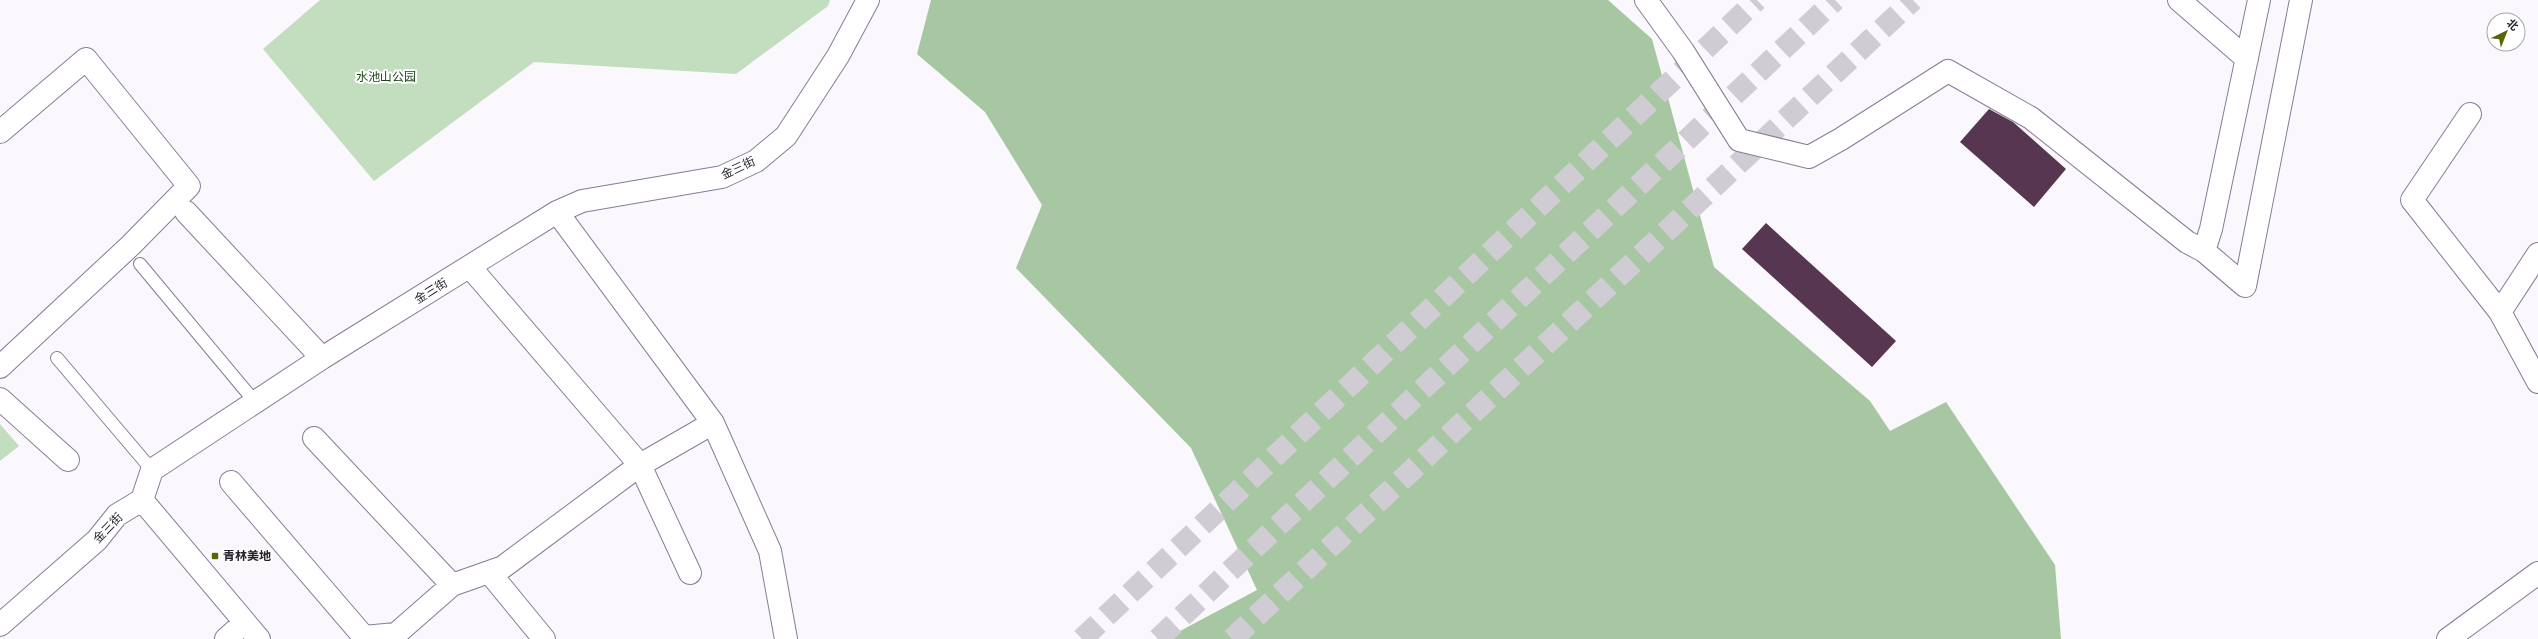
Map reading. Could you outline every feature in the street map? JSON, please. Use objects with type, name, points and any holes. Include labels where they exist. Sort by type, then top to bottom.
[{"type":"street","name":"金三街","points":[[152,470],[322,358],[557,212],[582,201],[722,177],[756,161],[786,136],[838,56],[868,0]]},
{"type":"street","points":[[1646,0],[1683,51],[1739,140],[1808,156],[1841,139],[1948,71],[2031,118],[2187,242],[2204,251],[2245,286],[2301,0]]},
{"type":"street","points":[[2179,0],[2247,59]]},
{"type":"street","points":[[2204,251],[2211,229],[2259,0]]},
{"type":"street","points":[[0,132],[86,59],[189,186],[131,245],[0,367]]},
{"type":"street","points":[[2470,114],[2412,200],[2500,312],[2538,382]]},
{"type":"street","points":[[186,212],[322,358]]},
{"type":"street","points":[[557,212],[713,422],[770,551],[786,639]]},
{"type":"street","points":[[2500,312],[2538,254]]},
{"type":"street","points":[[470,267],[640,465],[690,573]]},
{"type":"street","points":[[0,399],[68,460]]},
{"type":"street","points":[[231,482],[364,637],[405,634],[452,585],[503,567],[640,465],[713,422]]},
{"type":"street","points":[[314,438],[452,585]]},
{"type":"street","points":[[152,470],[142,500],[259,639]]},
{"type":"street","name":"金三街","points":[[0,625],[97,540],[118,515],[142,500]]},
{"type":"street","points":[[489,572],[544,639]]},
{"type":"street","points":[[2458,636],[2538,573]]},
{"type":"street","points":[[226,639],[244,623]]},
{"type":"lane","points":[[140,264],[255,402]]},
{"type":"lane","points":[[57,358],[152,470]]},
{"type":"green space","name":"水池山公园","points":[[320,0],[830,0],[828,6],[736,74],[534,62],[374,181],[263,49]]},
{"type":"green space","points":[[931,0],[1608,0],[1652,39],[1714,267],[1870,401],[1890,431],[1946,402],[2055,565],[2061,639],[1165,639],[1257,590],[1191,448],[1016,268],[1042,205],[985,112],[917,54]]},
{"type":"green space","points":[[0,424],[19,446],[0,461]]},
{"type":"building","points":[[1989,109],[2013,122],[2066,169],[2034,207],[1960,142]]},
{"type":"building","points":[[1766,223],[1896,341],[1872,367],[1742,249]]},
{"type":"tunnel","points":[[1082,639],[1757,0]]},
{"type":"tunnel","points":[[1158,639],[1835,0]]},
{"type":"tunnel","points":[[1232,639],[1913,0]]},
{"type":"place","name":"青林美地","points":[[215,556]]}]
